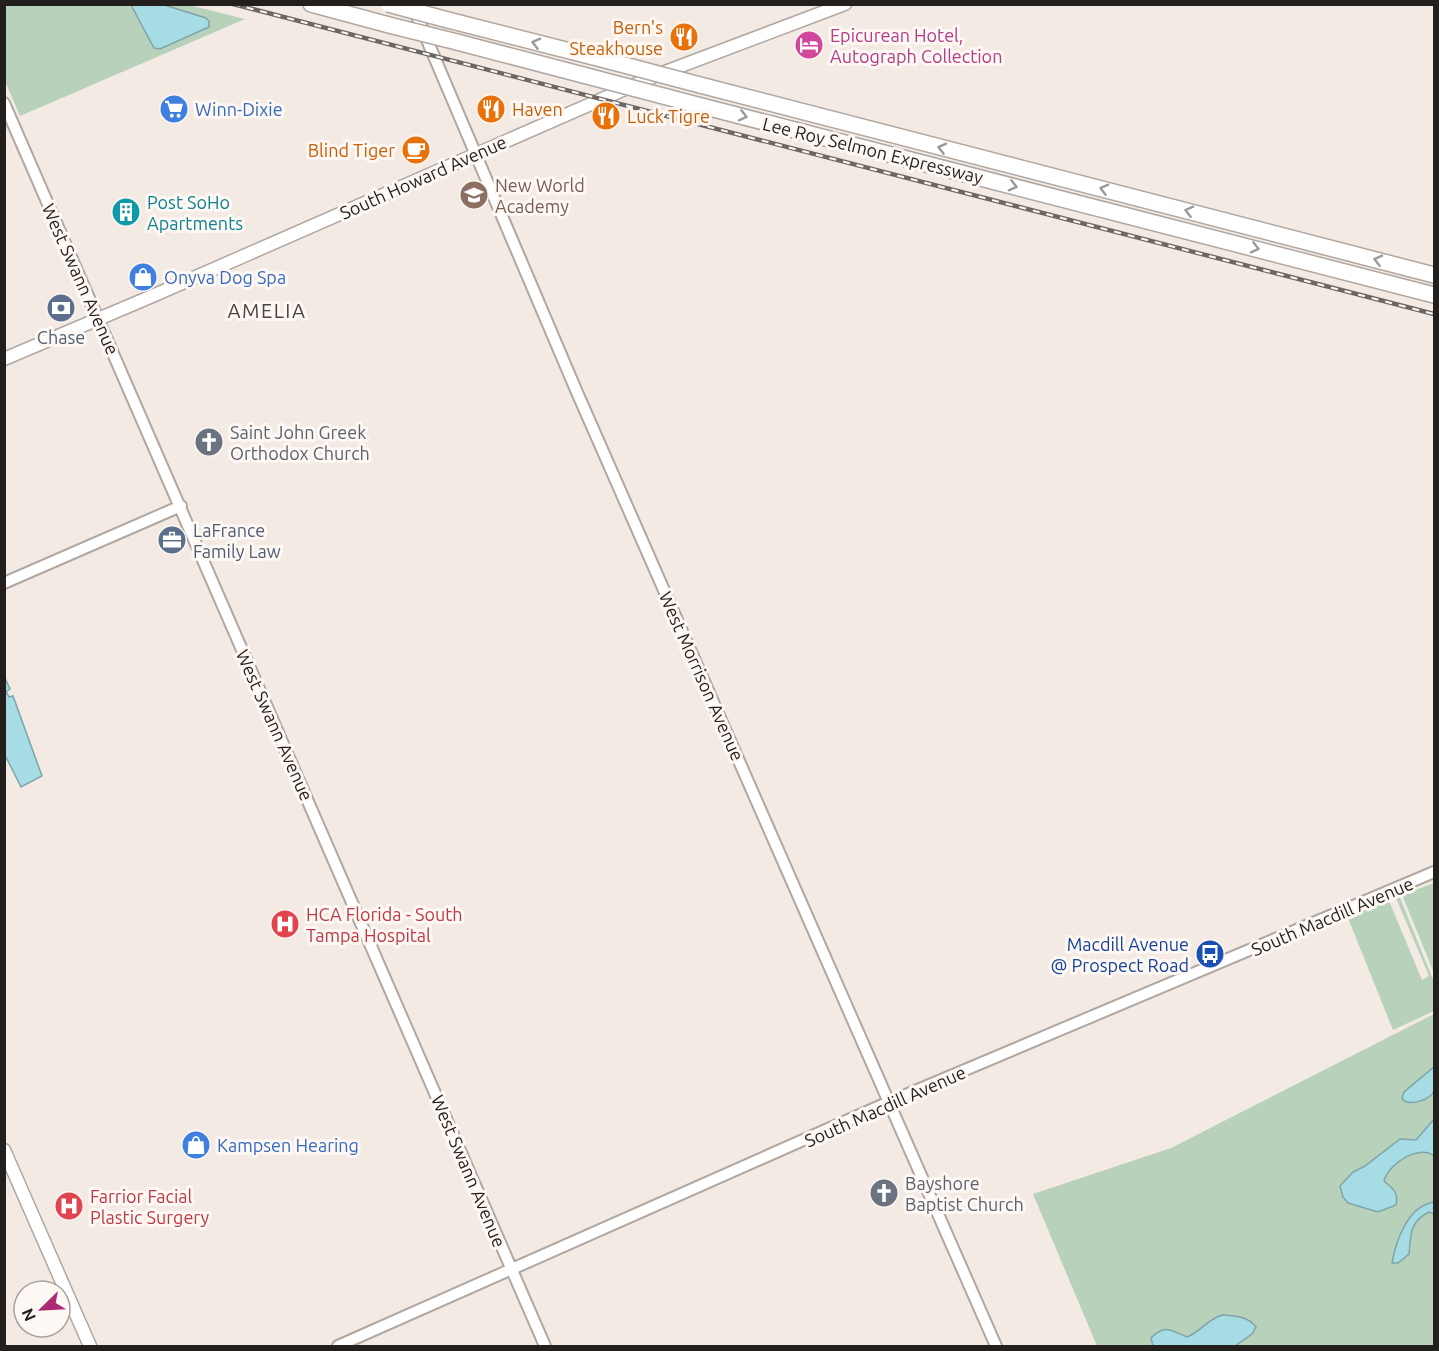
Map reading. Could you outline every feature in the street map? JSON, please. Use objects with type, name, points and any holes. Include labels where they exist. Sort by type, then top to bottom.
[{"type":"highway","name":"Lee Roy Selmon Expressway","points":[[311,4],[1434,295]]},
{"type":"highway","name":"Lee Roy Selmon Expressway","points":[[388,4],[1434,275]]},
{"type":"main road","name":"South Howard Avenue","points":[[4,359],[657,75],[845,4]]},
{"type":"main road","points":[[4,1150],[90,1347]]},
{"type":"street","name":"West Morrison Avenue","points":[[411,4],[576,390],[996,1347]]},
{"type":"street","name":"West Swann Avenue","points":[[4,103],[545,1347]]},
{"type":"street","points":[[4,583],[181,506]]},
{"type":"street","name":"South Macdill Avenue","points":[[338,1347],[889,1102],[1434,872]]},
{"type":"green space","points":[[4,5],[189,5],[245,19],[20,116],[5,81]]},
{"type":"green space","points":[[1434,876],[1434,879],[1399,895],[1434,982],[1434,1011],[1393,1030],[1346,913],[1387,896],[1422,980],[1429,976],[1394,893]]},
{"type":"green space","points":[[1434,883],[1434,973],[1402,895]]},
{"type":"green space","points":[[1434,1014],[1434,1346],[1097,1346],[1033,1194],[1171,1148]]},
{"type":"water","points":[[161,4],[206,18],[209,21],[209,27],[160,49],[154,48],[131,5]]},
{"type":"water","points":[[5,678],[10,689],[6,692],[9,697],[13,696],[42,776],[21,787],[5,755]]},
{"type":"water","points":[[1434,1067],[1436,1079],[1432,1094],[1420,1101],[1404,1101],[1402,1098],[1404,1092]]},
{"type":"water","points":[[1434,1119],[1434,1156],[1420,1152],[1405,1158],[1391,1168],[1384,1181],[1396,1194],[1396,1205],[1378,1212],[1348,1203],[1343,1197],[1340,1186],[1353,1172],[1365,1166],[1400,1139],[1416,1140]]},
{"type":"water","points":[[1434,1202],[1434,1214],[1429,1212],[1414,1225],[1409,1254],[1398,1263],[1392,1263],[1400,1235],[1410,1217],[1425,1205]]},
{"type":"water","points":[[1223,1315],[1237,1316],[1253,1323],[1256,1327],[1252,1334],[1235,1346],[1153,1346],[1151,1338],[1160,1331],[1168,1330],[1187,1337],[1213,1319]]},
{"type":"railway","points":[[233,4],[1434,314]]},
{"type":"place","name":"Bern's Steakhouse","points":[[684,37]]},
{"type":"place","name":"Epicurean Hotel, Autograph Collection","points":[[809,45]]},
{"type":"place","name":"Winn-Dixie","points":[[174,109]]},
{"type":"place","name":"Haven","points":[[491,109]]},
{"type":"place","name":"Luck Tigre","points":[[606,116]]},
{"type":"place","name":"Blind Tiger","points":[[416,150]]},
{"type":"place","name":"New World Academy","points":[[474,195]]},
{"type":"place","name":"Post SoHo Apartments","points":[[126,212]]},
{"type":"place","name":"Onyva Dog Spa","points":[[143,277]]},
{"type":"place","name":"Chase","points":[[61,308]]},
{"type":"place","name":"Saint John Greek Orthodox Church","points":[[209,442]]},
{"type":"place","name":"LaFrance Family Law","points":[[172,540]]},
{"type":"place","name":"HCA Florida - South Tampa Hospital","points":[[285,924]]},
{"type":"place","name":"Macdill Avenue @ Prospect Road","points":[[1210,954]]},
{"type":"place","name":"Kampsen Hearing","points":[[196,1145]]},
{"type":"place","name":"Bayshore Baptist Church","points":[[884,1193]]},
{"type":"place","name":"Farrior Facial Plastic Surgery","points":[[69,1206]]},
{"type":"district","name":"AMELIA","points":[[267,310]]}]
